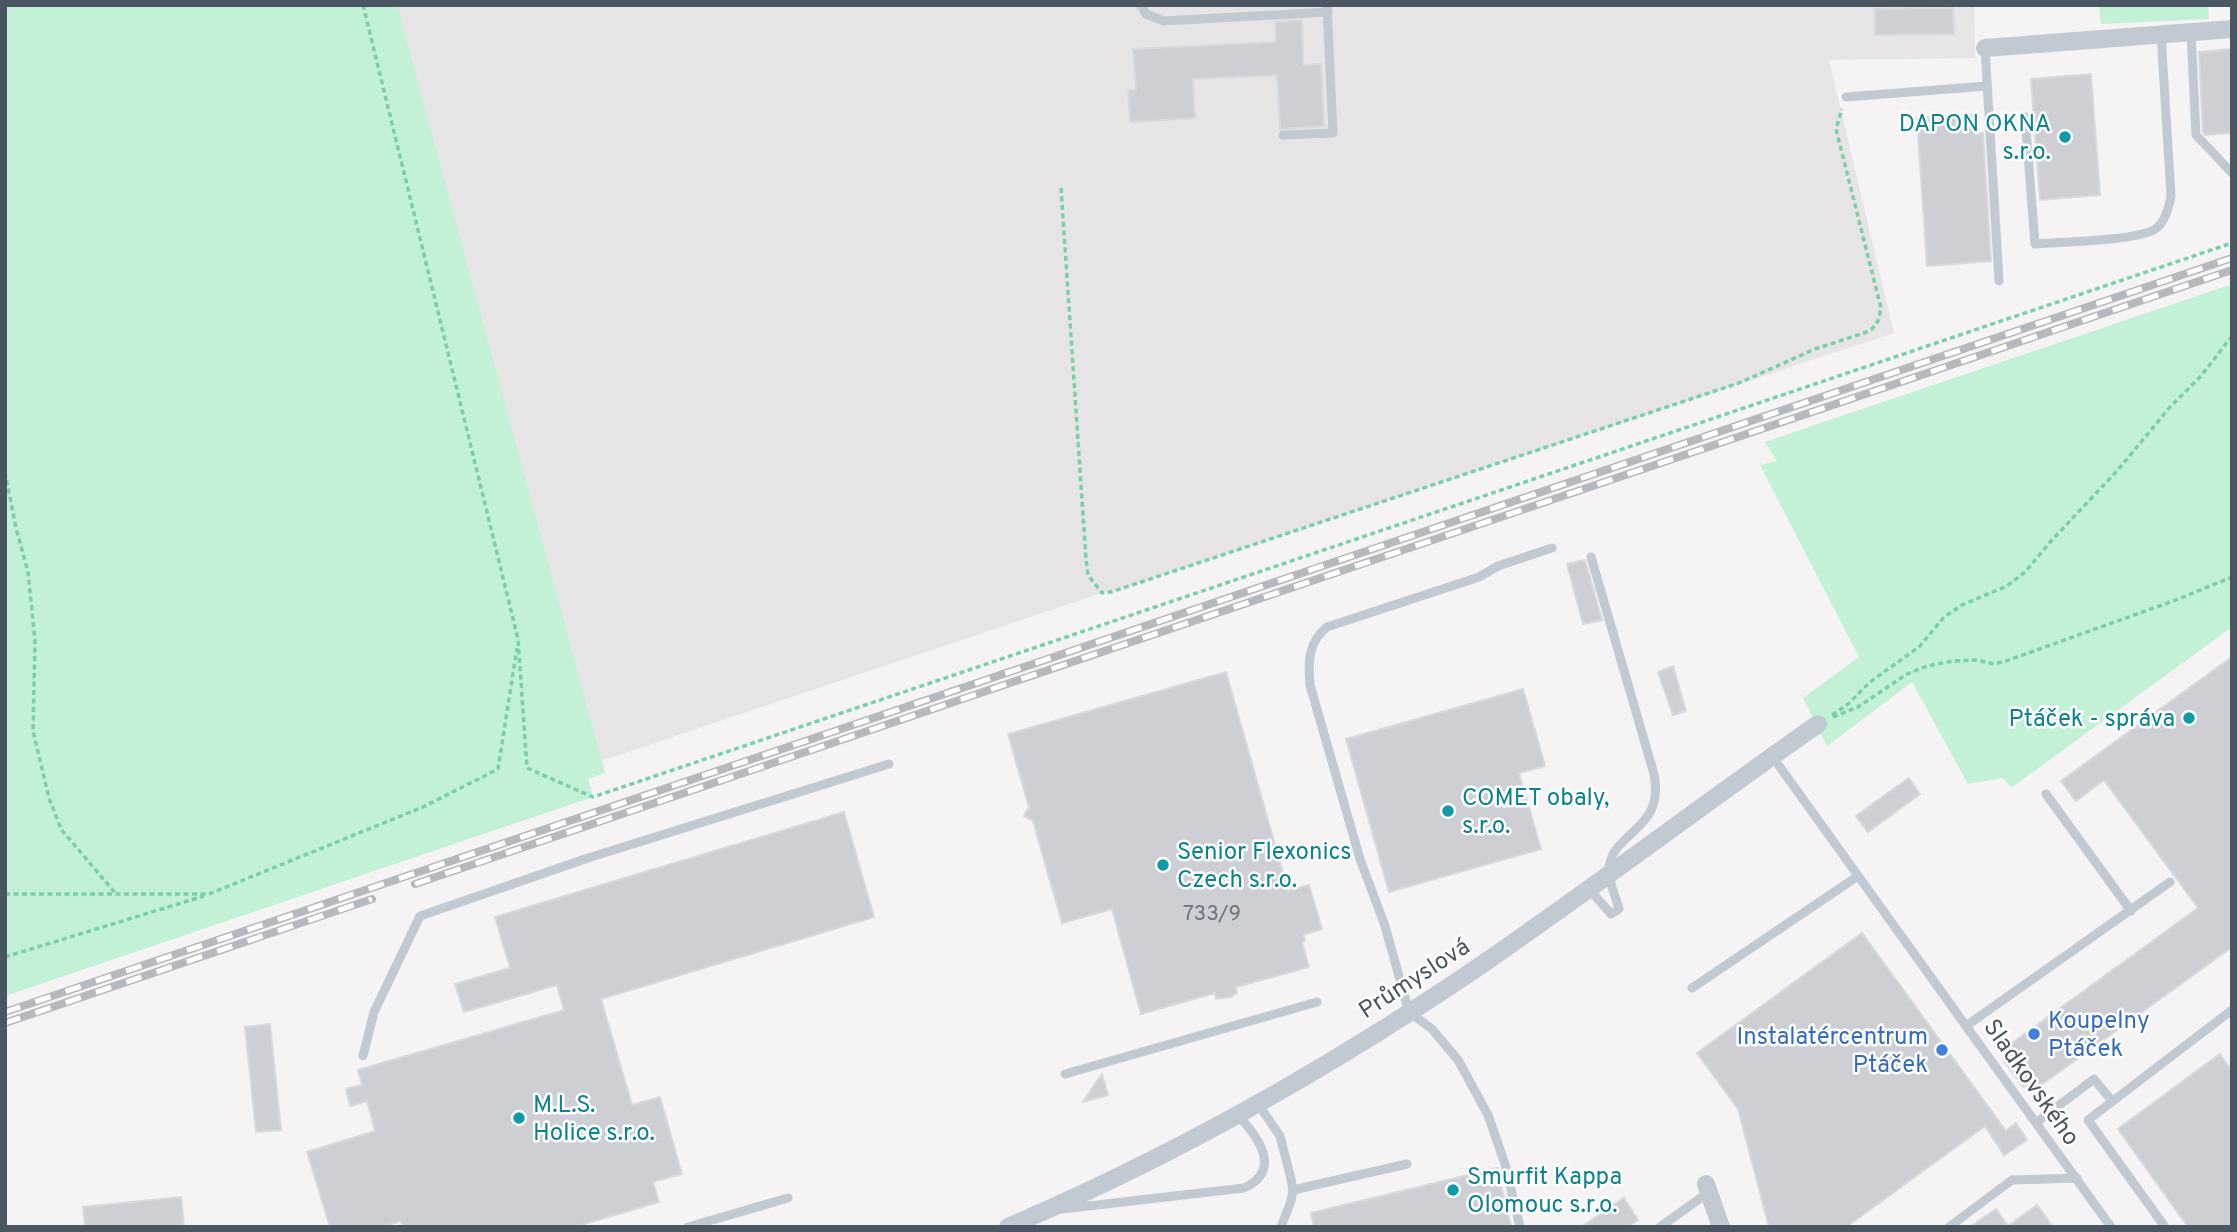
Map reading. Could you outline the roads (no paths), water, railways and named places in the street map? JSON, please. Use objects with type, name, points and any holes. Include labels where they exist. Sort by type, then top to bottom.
[{"type":"street","points":[[1985,48],[2232,29]]},
{"type":"street","name":"Průmyslová","points":[[1009,1227],[1144,1164],[1238,1115],[1409,1012],[1454,983],[1818,724]]},
{"type":"street","points":[[1708,1188],[1721,1227]]},
{"type":"lane","points":[[1141,5],[1146,14],[1164,21],[1327,9],[1333,133],[1283,135]]},
{"type":"lane","points":[[2191,32],[2196,135],[2232,173]]},
{"type":"lane","points":[[2025,117],[2035,244],[2136,236],[2156,229],[2167,212],[2171,196],[2161,34]]},
{"type":"lane","points":[[1985,48],[1999,281]]},
{"type":"lane","points":[[1846,97],[1987,86]]},
{"type":"lane","points":[[1520,1227],[1505,1164],[1488,1115],[1458,1060],[1433,1029],[1409,1012],[1385,926],[1360,859],[1310,685],[1310,653],[1314,641],[1327,627],[1479,577],[1498,566],[1552,548]]},
{"type":"lane","points":[[1588,888],[1611,914],[1619,909],[1608,873],[1612,854],[1647,819],[1656,800],[1657,790],[1591,557]]},
{"type":"lane","points":[[1772,756],[1966,1026]]},
{"type":"lane","points":[[363,1056],[374,1012],[420,916],[588,858],[889,764]]},
{"type":"lane","points":[[2046,794],[2132,911]]},
{"type":"lane","points":[[1692,988],[1858,876]]},
{"type":"lane","name":"Sladkovského","points":[[2111,1227],[1966,1026],[2171,882]]},
{"type":"lane","points":[[1065,1074],[1317,1002]]},
{"type":"lane","points":[[2165,1227],[2088,1120],[2232,1010]]},
{"type":"lane","points":[[2037,1122],[2094,1079],[2112,1101]]},
{"type":"lane","points":[[1258,1104],[1284,1147],[1293,1190],[1281,1227]]},
{"type":"lane","points":[[1045,1211],[1244,1188],[1256,1183],[1262,1173],[1265,1158],[1255,1134],[1238,1115]]},
{"type":"lane","points":[[1293,1190],[1407,1164]]},
{"type":"lane","points":[[1949,1227],[2012,1180],[2077,1178]]},
{"type":"lane","points":[[1660,1227],[1708,1188]]},
{"type":"lane","points":[[688,1227],[788,1198]]},
{"type":"railway","points":[[5,1012],[2232,258]]},
{"type":"railway","points":[[415,884],[2232,270]]},
{"type":"railway","points":[[5,1023],[372,899]]},
{"type":"place","name":"DAPON OKNA s.r.o.","points":[[2065,137]]},
{"type":"place","name":"Ptáček - správa","points":[[2189,718]]},
{"type":"place","name":"COMET obaly, s.r.o.","points":[[1448,811]]},
{"type":"place","name":"Senior Flexonics Czech s.r.o.","points":[[1163,865]]},
{"type":"place","name":"Koupelny Ptáček","points":[[2034,1034]]},
{"type":"place","name":"Instalatércentrum Ptáček","points":[[1942,1050]]},
{"type":"place","name":"M.L.S. Holice s.r.o.","points":[[519,1118]]},
{"type":"place","name":"Smurfit Kappa Olomouc s.r.o.","points":[[1453,1190]]}]
